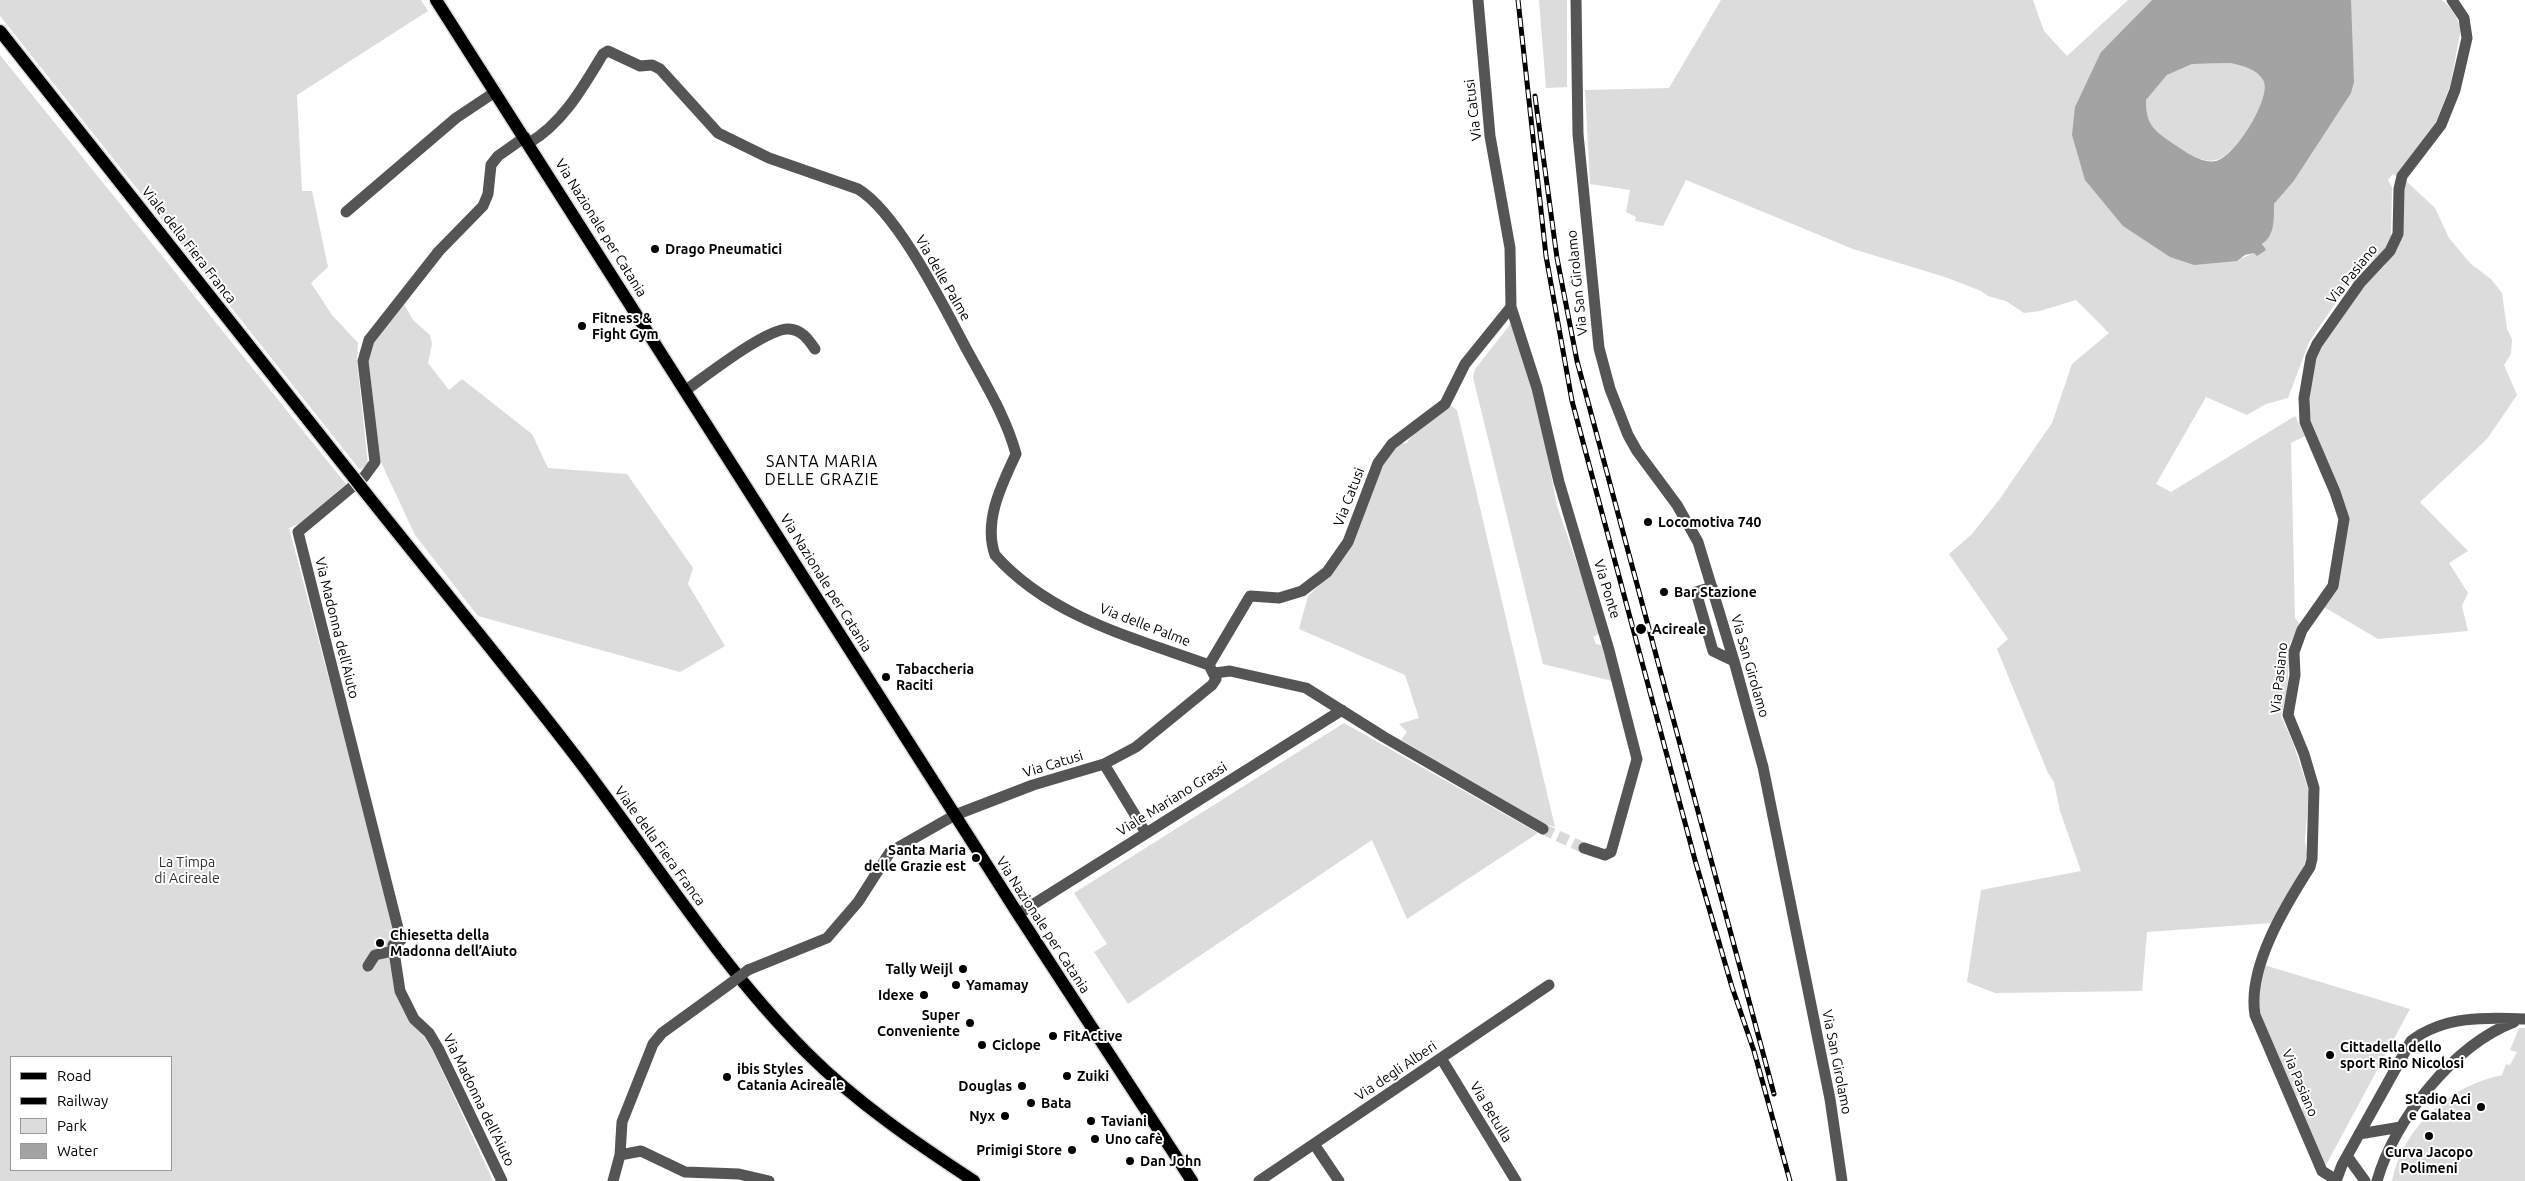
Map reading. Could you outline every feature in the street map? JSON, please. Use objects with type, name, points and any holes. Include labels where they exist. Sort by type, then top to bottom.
[{"type":"main road","name":"Via Nazionale per Catania","points":[[436,0],[527,140],[1018,914],[1192,1181]]},
{"type":"main road","name":"Viale della Fiera Franca","points":[[0,31],[558,734],[712,942],[770,1015],[809,1055],[887,1121],[974,1181]]},
{"type":"main road","points":[[1177,1160],[1187,1181]]},
{"type":"street","name":"Via Catusi","points":[[614,1181],[620,1156],[622,1122],[653,1044],[676,1022],[748,970],[827,938],[858,902],[890,852],[955,815],[1033,785],[1104,764],[1136,747],[1212,685],[1216,679],[1212,669],[1250,596],[1279,598],[1302,592],[1327,572],[1348,542],[1378,463],[1392,444],[1445,404],[1465,364],[1511,307],[1510,248],[1490,136],[1478,0]]},
{"type":"street","name":"Via San Girolamo","points":[[1576,0],[1578,134],[1599,348],[1610,389],[1628,435],[1637,451],[1689,524],[1698,542],[1734,661],[1763,768],[1830,1099],[1842,1181]]},
{"type":"street","name":"Via Pasiano","points":[[2336,1180],[2322,1172],[2255,1015],[2253,1002],[2257,976],[2277,925],[2310,867],[2312,859],[2314,788],[2304,754],[2288,715],[2295,675],[2294,652],[2302,630],[2333,586],[2344,520],[2335,492],[2305,422],[2304,398],[2311,357],[2317,344],[2360,283],[2390,252],[2398,234],[2399,189],[2402,176],[2441,125],[2456,90],[2467,38],[2464,18],[2452,0]]},
{"type":"street","name":"Via delle Palme","points":[[527,140],[555,122],[576,99],[603,54],[608,51],[640,66],[652,65],[660,69],[718,133],[769,158],[813,172],[867,195],[905,241],[936,292],[997,405],[1014,445],[1016,454],[999,488],[993,512],[992,549],[995,555],[1033,590],[1073,614],[1212,669]]},
{"type":"street","points":[[346,212],[456,118],[495,92]]},
{"type":"street","name":"Via Madonna dell'Aiuto","points":[[502,1181],[430,1033],[414,1019],[400,991],[392,945],[401,940],[298,532],[364,477],[375,462],[363,361],[369,340],[439,251],[483,206],[488,194],[492,165],[498,156],[527,140]]},
{"type":"street","name":"Via Ponte","points":[[1511,307],[1537,388],[1559,482],[1609,650],[1638,759],[1611,852],[1605,855],[1584,848]]},
{"type":"street","points":[[686,390],[760,339],[781,329],[798,331],[806,336],[815,349]]},
{"type":"street","points":[[1712,587],[1696,592],[1713,651],[1734,661]]},
{"type":"street","points":[[1212,669],[1230,671],[1306,688],[1384,737],[1543,830]]},
{"type":"street","name":"Viale Mariano Grassi","points":[[1018,914],[1342,710]]},
{"type":"street","points":[[1104,764],[1146,833]]},
{"type":"street","points":[[368,966],[375,955],[393,951]]},
{"type":"street","name":"Via degli Alberi","points":[[1259,1181],[1549,985]]},
{"type":"street","points":[[2336,1180],[2410,1041],[2423,1032],[2458,1019],[2523,1019]]},
{"type":"street","points":[[2377,1181],[2382,1163],[2408,1115],[2454,1060],[2494,1029],[2523,1019]]},
{"type":"street","name":"Via Betulla","points":[[1441,1058],[1516,1181]]},
{"type":"street","points":[[2359,1134],[2401,1127]]},
{"type":"street","points":[[1314,1144],[1339,1181]]},
{"type":"street","points":[[620,1156],[641,1151],[685,1172],[739,1174],[769,1181]]},
{"type":"street","points":[[2348,1156],[2365,1181]]},
{"type":"green space","points":[[0,0],[421,0],[428,11],[297,95],[302,191],[312,191],[328,267],[311,283],[332,315],[358,343],[357,361],[368,464],[360,470],[0,16]]},
{"type":"green space","points":[[1539,0],[1567,0],[1567,87],[1546,88]]},
{"type":"green space","points":[[1721,0],[2033,0],[2044,31],[2067,56],[2128,0],[2152,0],[2101,52],[2237,261],[2255,252],[2265,242],[2272,224],[2274,204],[2293,182],[2351,0],[2442,0],[2458,21],[2461,29],[2450,86],[2434,127],[2396,176],[2393,174],[2388,180],[2392,187],[2391,236],[2386,248],[2350,282],[2309,342],[2288,398],[2266,404],[2247,415],[2206,397],[2156,484],[2171,492],[2295,416],[2305,436],[2291,443],[2295,618],[2300,624],[2290,643],[2287,691],[2281,716],[2293,743],[2309,792],[2305,839],[2307,855],[2304,866],[2272,923],[2147,932],[2142,991],[1995,993],[1967,982],[1981,890],[2081,871],[2060,811],[2054,782],[2048,773],[1997,649],[2008,639],[1949,554],[1971,535],[1999,500],[2052,423],[2072,364],[2109,333],[2076,300],[2040,311],[2024,313],[2006,301],[1988,296],[1981,291],[1948,278],[1853,249],[1686,180],[1663,226],[1635,221],[1636,217],[1626,212],[1630,190],[1590,184],[1585,90],[1669,88]]},
{"type":"green space","name":"La Timpa di Acireale","points":[[0,55],[346,484],[301,523],[289,528],[396,940],[409,1021],[425,1038],[433,1051],[493,1181],[0,1181]]},
{"type":"green space","points":[[2230,63],[2248,68],[2257,73],[2263,80],[2265,88],[2258,112],[2242,138],[2224,156],[2210,161],[2198,158],[2164,137],[2151,125],[2147,114],[2146,100],[2167,75],[2192,64]]},
{"type":"green space","points":[[2404,179],[2435,208],[2449,238],[2471,264],[2491,279],[2502,293],[2507,329],[2512,339],[2511,354],[2504,365],[2517,395],[2487,439],[2420,502],[2468,551],[2449,563],[2468,593],[2462,606],[2468,631],[2378,639],[2324,607],[2337,590],[2345,539],[2308,422],[2313,357],[2356,294],[2385,265],[2400,237]]},
{"type":"green space","points":[[404,304],[413,320],[430,335],[432,344],[428,363],[449,390],[462,379],[532,434],[548,468],[627,474],[693,568],[688,584],[725,646],[680,672],[478,616],[415,535],[379,458],[367,362],[373,342]]},
{"type":"green space","points":[[1512,322],[1535,388],[1557,506],[1601,633],[1593,637],[1596,644],[1606,646],[1616,682],[1543,664],[1473,377],[1475,369]]},
{"type":"green space","points":[[1450,405],[1457,410],[1555,827],[1545,824],[1401,740],[1407,732],[1399,724],[1419,718],[1405,675],[1299,629],[1308,596],[1331,574],[1388,454],[1399,444],[1407,443],[1420,428]]},
{"type":"green space","points":[[1344,723],[1538,833],[1407,919],[1372,840],[1128,1004],[1094,952],[1107,944],[1074,893]]},
{"type":"green space","name":"Cittadella dello sport Rino Nicolosi","points":[[2264,965],[2410,1009],[2326,1165],[2316,1151],[2305,1126],[2302,1108],[2303,1100],[2291,1093],[2255,1000]]},
{"type":"green space","name":"Cittadella dello sport Rino Nicolosi","points":[[2519,1028],[2525,1028],[2525,1181],[2392,1181],[2406,1143],[2431,1112],[2447,1099],[2464,1089],[2483,1080],[2502,1075],[2506,1064],[2510,1065],[2517,1052],[2510,1050]]},
{"type":"water","points":[[2152,0],[2351,0],[2354,82],[2351,93],[2293,182],[2274,204],[2272,232],[2262,244],[2266,250],[2257,256],[2254,253],[2245,255],[2237,261],[2194,265],[2170,257],[2123,226],[2085,180],[2072,135],[2075,107],[2101,52]],"holes":[[[2230,63],[2248,68],[2260,76],[2265,88],[2263,99],[2258,112],[2233,149],[2216,161],[2204,160],[2187,152],[2164,137],[2151,125],[2147,114],[2146,100],[2167,75],[2192,64]]]},
{"type":"tunnel","points":[[1543,829],[1584,848]]},
{"type":"railway","points":[[1518,0],[1546,256],[1572,401],[1695,860],[1732,987],[1754,1051],[1790,1181]]},
{"type":"railway","points":[[1535,96],[1557,258],[1577,361],[1774,1094]]},
{"type":"place","name":"Drago Pneumatici","points":[[655,249]]},
{"type":"place","name":"Fitness & Fight Gym","points":[[582,326]]},
{"type":"place","name":"Locomotiva 740","points":[[1648,522]]},
{"type":"place","name":"Bar Stazione","points":[[1664,592]]},
{"type":"place","name":"Acireale","points":[[1641,629]]},
{"type":"place","name":"Tabaccheria Raciti","points":[[886,677]]},
{"type":"place","name":"Santa Maria delle Grazie est","points":[[976,858]]},
{"type":"place","name":"Chiesetta della Madonna dell’Aiuto","points":[[380,943]]},
{"type":"place","name":"Tally Weijl","points":[[963,969]]},
{"type":"place","name":"Yamamay","points":[[956,985]]},
{"type":"place","name":"Idexe","points":[[924,995]]},
{"type":"place","name":"Super Conveniente","points":[[970,1023]]},
{"type":"place","name":"FitActive","points":[[1053,1036]]},
{"type":"place","name":"Ciclope","points":[[982,1045]]},
{"type":"place","name":"Cittadella dello sport Rino Nicolosi","points":[[2330,1055]]},
{"type":"place","name":"Zuiki","points":[[1067,1076]]},
{"type":"place","name":"ibis Styles Catania Acireale","points":[[727,1077]]},
{"type":"place","name":"Douglas","points":[[1022,1086]]},
{"type":"place","name":"Bata","points":[[1031,1103]]},
{"type":"place","name":"Stadio Aci e Galatea","points":[[2481,1107]]},
{"type":"place","name":"Nyx","points":[[1005,1116]]},
{"type":"place","name":"Taviani","points":[[1091,1121]]},
{"type":"place","name":"Curva Jacopo Polimeni","points":[[2429,1136]]},
{"type":"place","name":"Uno cafè","points":[[1095,1139]]},
{"type":"place","name":"Primigi Store","points":[[1072,1150]]},
{"type":"place","name":"Dan John","points":[[1130,1161]]},
{"type":"district","name":"SANTA MARIA DELLE GRAZIE","points":[[822,471]]}]
